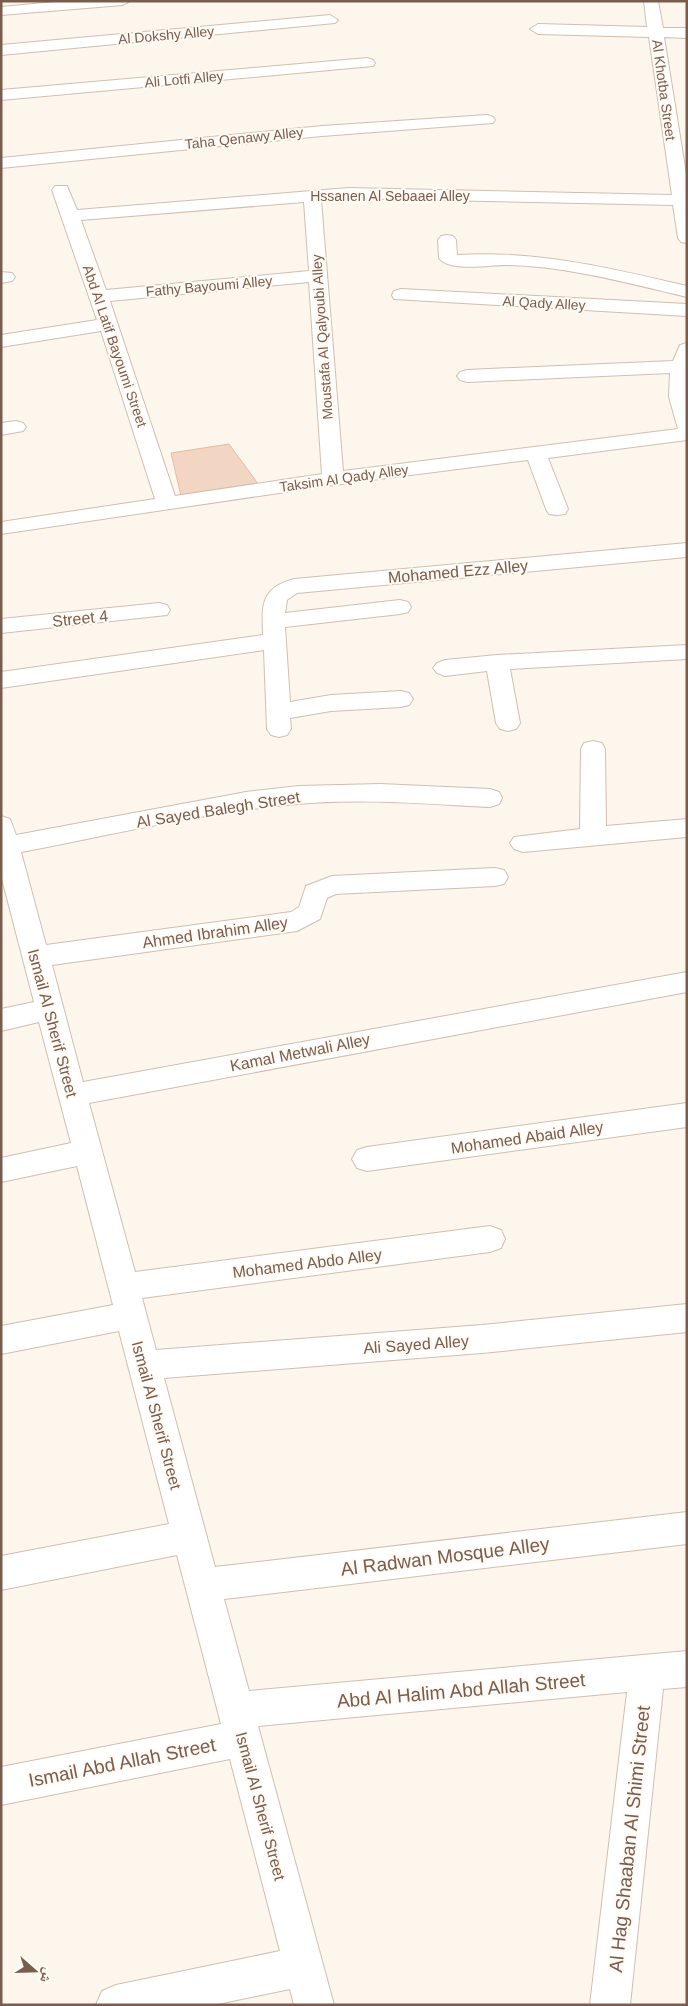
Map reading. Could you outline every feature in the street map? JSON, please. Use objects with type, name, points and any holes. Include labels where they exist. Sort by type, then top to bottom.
[{"type":"street","points":[[1,11],[123,1]]},
{"type":"street","name":"Al Khotba Street","points":[[651,1],[656,32],[671,85],[670,129],[682,178],[681,200],[687,238]]},
{"type":"street","name":"Al Dokshy Alley","points":[[1,50],[330,20]]},
{"type":"street","points":[[538,29],[687,33]]},
{"type":"street","name":"Ali Lotfi Alley","points":[[1,95],[367,63]]},
{"type":"street","name":"Taha Qenawy Alley","points":[[1,163],[322,130],[487,120]]},
{"type":"street","points":[[670,129],[687,130]]},
{"type":"street","name":"Abd Al Latif Bayoumi Street","points":[[61,190],[99,296],[167,503]]},
{"type":"street","name":"Hssanen Al Sebaaei Alley","points":[[70,216],[312,195],[396,193],[681,200]]},
{"type":"street","name":"Moustafa Al Qalyoubi Alley","points":[[312,195],[333,479]]},
{"type":"street","points":[[446,240],[448,258],[454,261],[500,259],[555,263],[687,292]]},
{"type":"street","name":"Fathy Bayoumi Alley","points":[[99,296],[318,276]]},
{"type":"street","name":"Al Qady Alley","points":[[401,296],[687,310]]},
{"type":"street","points":[[1,341],[108,324]]},
{"type":"street","points":[[467,376],[684,358],[678,405],[687,428]]},
{"type":"street","name":"Taksim Al Qady Alley","points":[[1,528],[333,479],[687,434]]},
{"type":"street","points":[[536,453],[557,509]]},
{"type":"street","name":"Mohamed Ezz Alley","points":[[401,699],[331,703],[279,720],[274,600],[285,589],[294,586],[687,550]]},
{"type":"street","points":[[1,680],[400,607]]},
{"type":"street","name":"Street 4","points":[[1,626],[158,610]]},
{"type":"street","points":[[445,668],[497,662],[687,652]]},
{"type":"street","points":[[497,662],[508,723]]},
{"type":"street","points":[[593,749],[593,836]]},
{"type":"street","name":"Al Sayed Balegh Street","points":[[4,835],[270,798],[381,793],[490,798]]},
{"type":"street","points":[[523,843],[687,828]]},
{"type":"street","name":"Ismail Al Sherif Street","points":[[4,835],[12,906],[36,957],[314,2005]]},
{"type":"street","name":"Ahmed Ibrahim Alley","points":[[36,957],[297,921],[311,912],[315,893],[332,885],[495,877]]},
{"type":"street","name":"Kamal Metwali Alley","points":[[72,1095],[528,1009],[687,982]]},
{"type":"street","points":[[1,1020],[49,1009]]},
{"type":"street","name":"Mohamed Abaid Alley","points":[[367,1159],[687,1115]]},
{"type":"street","points":[[1,1170],[88,1152]]},
{"type":"street","name":"Mohamed Abdo Alley","points":[[1,1340],[127,1302],[490,1239]]},
{"type":"street","name":"Ali Sayed Alley","points":[[144,1365],[482,1339],[687,1318]]},
{"type":"street","name":"Al Radwan Mosque Alley","points":[[203,1585],[687,1528]]},
{"type":"street","points":[[1,1573],[189,1536]]},
{"type":"street","name":"Abd Al Halim Abd Allah Street","points":[[239,1724],[687,1669]]},
{"type":"street","name":"Al Hag Shaaban Al Shimi Street","points":[[610,2005],[647,1673]]},
{"type":"street","name":"Ismail Abd Allah Street","points":[[1,1786],[239,1724]]},
{"type":"street","points":[[116,2005],[304,1966]]},
{"type":"building","points":[[229,444],[259,485],[181,496],[171,453]]}]
